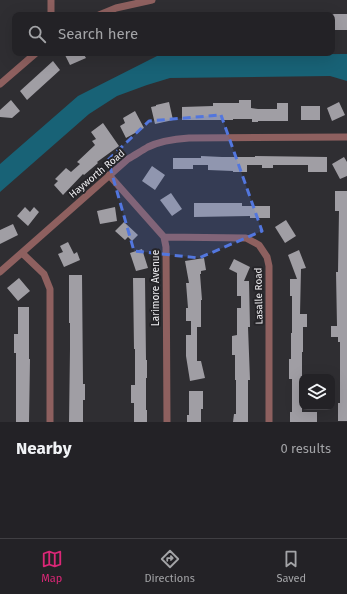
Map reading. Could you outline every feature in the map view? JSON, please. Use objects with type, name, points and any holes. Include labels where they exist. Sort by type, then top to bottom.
[{"type":"street","points":[[51,0],[51,12]]},
{"type":"street","points":[[106,12],[116,8],[152,0]]},
{"type":"street","points":[[0,84],[33,56]]},
{"type":"street","name":"Hayworth Road","points":[[0,272],[128,159],[158,143],[175,139],[189,138],[347,138]]},
{"type":"street","name":"Larimore Avenue","points":[[109,176],[164,237],[166,247],[167,422]]},
{"type":"street","name":"Lasalle Road","points":[[164,237],[246,238],[259,245],[267,257],[269,266],[269,422]]},
{"type":"street","points":[[22,253],[44,274],[50,289],[50,422]]},
{"type":"highlighted area","points":[[221,115],[262,231],[199,258],[134,251],[108,160],[149,121]]},
{"type":"water","points":[[335,54],[347,54],[347,81],[330,76],[170,78],[117,96],[89,114],[0,192],[0,164],[78,96],[157,56],[335,56]]},
{"type":"building","points":[[335,14],[347,14],[347,30],[335,30]]},
{"type":"building","points":[[66,56],[85,56],[86,58],[70,65]]},
{"type":"building","points":[[53,61],[60,70],[27,100],[20,91]]},
{"type":"building","points":[[11,100],[20,111],[12,118],[0,117],[0,110]]},
{"type":"building","points":[[239,100],[251,100],[251,108],[258,109],[277,109],[277,103],[288,103],[288,121],[252,122],[252,119],[182,120],[182,107],[213,106],[213,103],[239,103]]},
{"type":"building","points":[[169,102],[173,120],[155,124],[151,107]]},
{"type":"building","points":[[339,102],[345,115],[332,121],[327,108]]},
{"type":"building","points":[[301,106],[320,106],[320,120],[301,120]]},
{"type":"building","points":[[135,111],[144,128],[126,138],[120,126],[125,123],[123,118]]},
{"type":"building","points":[[103,123],[119,146],[97,162],[98,163],[84,175],[83,174],[63,195],[54,185],[58,181],[55,179],[66,168],[71,172],[80,164],[77,162],[95,145],[92,141],[96,139],[91,132]]},
{"type":"building","points":[[201,156],[327,157],[327,172],[308,172],[308,165],[273,165],[273,168],[262,168],[262,165],[247,165],[247,172],[208,170],[208,165],[193,165],[193,169],[173,169],[173,158],[201,158]]},
{"type":"building","points":[[344,157],[347,162],[347,176],[340,179],[332,164]]},
{"type":"building","points":[[152,166],[165,175],[155,190],[142,181]]},
{"type":"building","points":[[335,191],[347,191],[347,421],[338,421],[338,403],[340,403],[340,342],[338,342],[338,337],[331,337],[331,326],[337,326],[336,272],[338,272],[339,211],[335,211]]},
{"type":"building","points":[[171,193],[182,209],[172,216],[160,200]]},
{"type":"building","points":[[194,203],[242,203],[242,206],[270,206],[270,218],[250,218],[250,216],[194,217]]},
{"type":"building","points":[[25,207],[30,212],[34,207],[39,212],[28,226],[17,216]]},
{"type":"building","points":[[115,207],[117,221],[100,224],[97,211]]},
{"type":"building","points":[[286,220],[296,236],[285,243],[275,227]]},
{"type":"building","points":[[124,222],[138,235],[132,241],[128,237],[125,240],[115,231]]},
{"type":"building","points":[[13,224],[18,235],[0,244],[0,230]]},
{"type":"building","points":[[68,242],[74,254],[77,252],[80,260],[64,267],[58,254],[63,252],[60,246]]},
{"type":"building","points":[[142,249],[148,268],[136,271],[130,253]]},
{"type":"building","points":[[299,250],[306,268],[301,269],[300,314],[307,314],[307,327],[303,327],[302,374],[299,374],[299,410],[302,410],[302,412],[317,412],[317,422],[290,422],[290,412],[292,412],[292,379],[289,379],[289,359],[291,359],[292,296],[290,296],[290,279],[297,279],[288,255]]},
{"type":"building","points":[[204,258],[206,270],[201,271],[200,274],[202,300],[201,327],[197,327],[197,361],[201,361],[205,378],[190,381],[186,356],[186,335],[191,335],[191,321],[186,321],[186,308],[188,308],[186,283],[189,283],[185,261]]},
{"type":"building","points":[[234,259],[250,267],[244,281],[249,281],[250,327],[248,327],[250,380],[248,380],[248,422],[233,422],[234,414],[236,414],[236,380],[235,355],[232,355],[232,336],[237,335],[237,308],[241,308],[241,296],[237,296],[237,273],[229,269]]},
{"type":"building","points":[[69,275],[82,275],[83,384],[85,384],[83,422],[69,422]]},
{"type":"building","points":[[19,278],[30,291],[18,301],[7,288]]},
{"type":"building","points":[[133,278],[145,278],[147,422],[134,422],[134,403],[131,403],[131,385],[135,385]]},
{"type":"building","points":[[18,307],[29,307],[29,422],[16,422],[16,353],[14,353],[14,334],[18,334]]},
{"type":"building","points":[[189,391],[203,391],[201,422],[187,422],[187,415],[189,415]]}]
